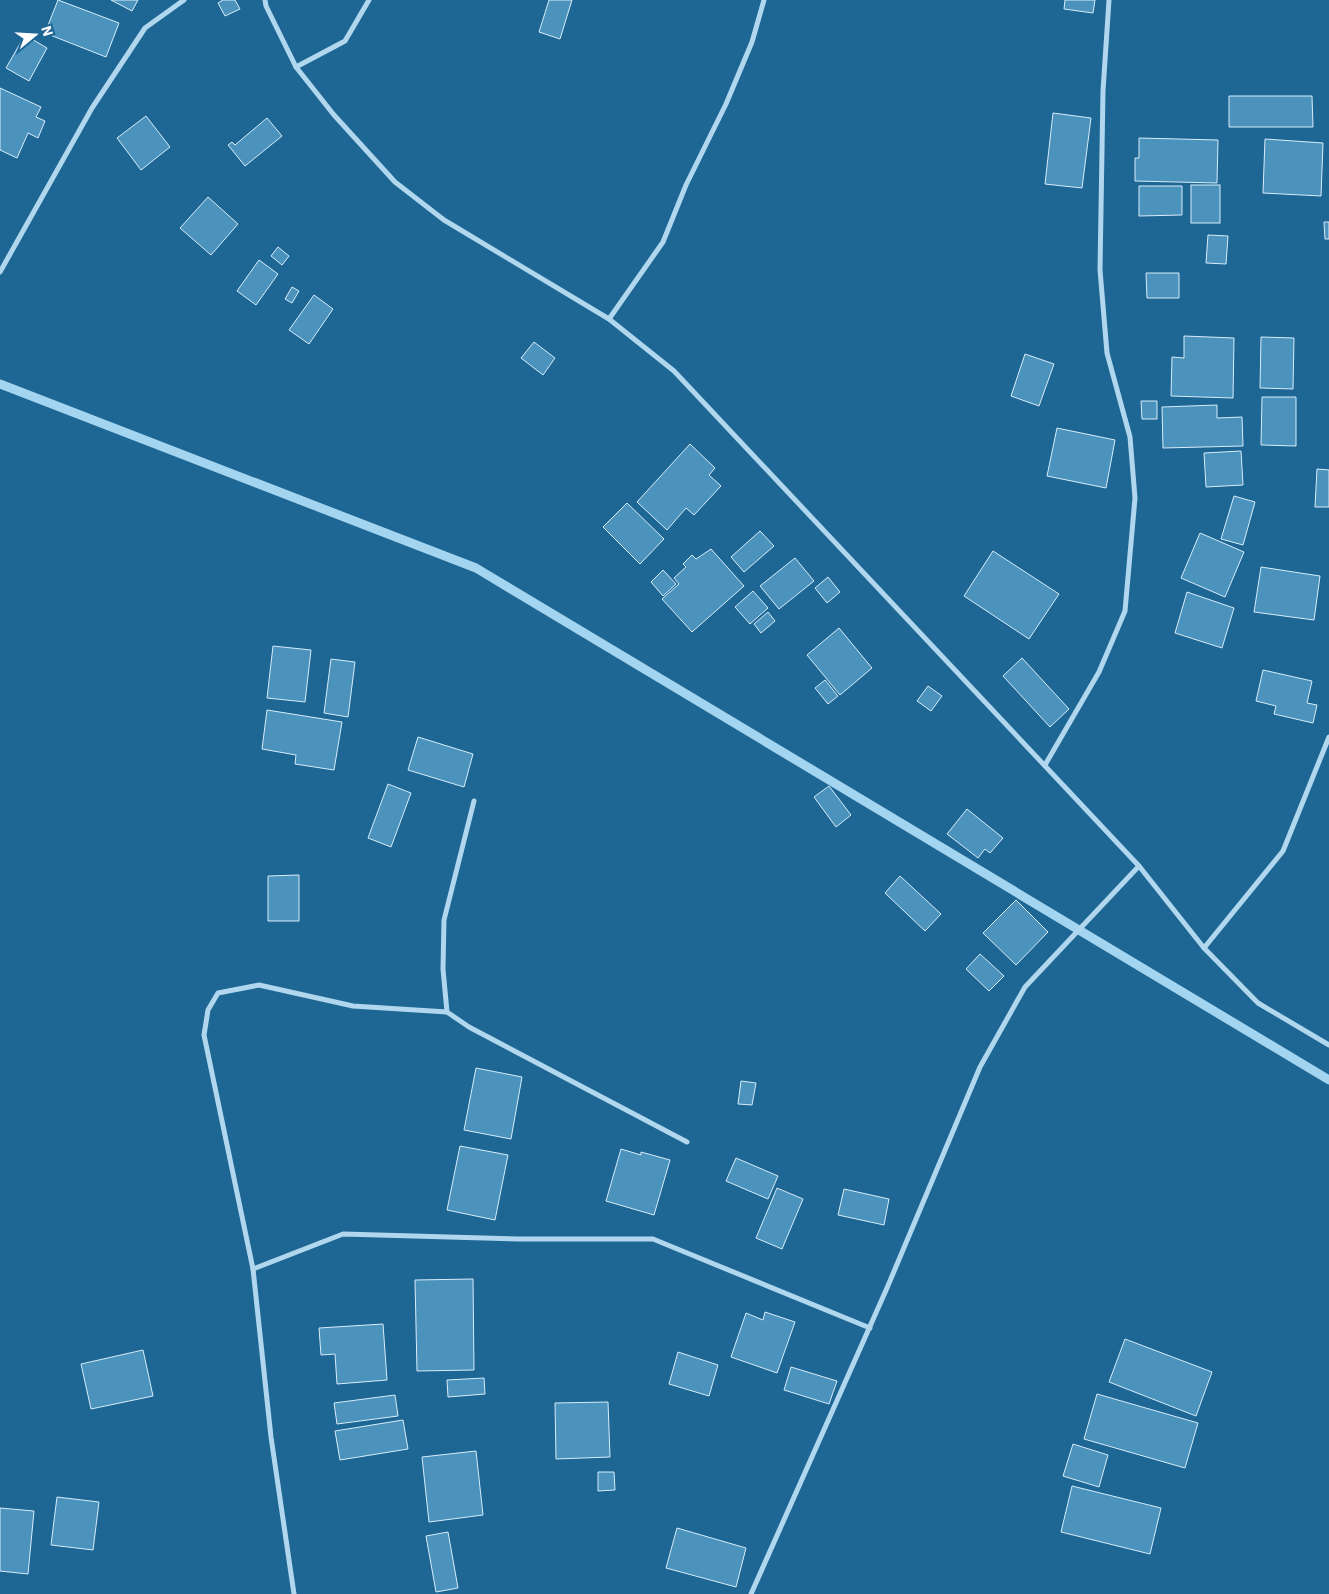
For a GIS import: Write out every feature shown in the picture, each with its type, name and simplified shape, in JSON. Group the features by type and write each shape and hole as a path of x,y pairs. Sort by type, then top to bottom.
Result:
{"street":[{"path":"0,272 92,108 145,28 184,0"},
{"path":"265,0 266,6 296,67 334,115 394,182 444,220 609,319 674,371 1139,866 1204,948 1258,1003 1329,1045"},
{"path":"296,67 345,40 369,0"},
{"path":"609,319 663,242 686,185 726,104 752,42 764,0"},
{"path":"1045,765 1099,672 1125,611 1135,498 1130,437 1107,353 1100,270 1103,91 1109,0"},
{"path":"1204,948 1283,851 1329,737"},
{"path":"446,1012 443,969 444,920 474,801"},
{"path":"751,1594 870,1328 980,1067 1025,987 1139,866"},
{"path":"294,1594 271,1437 253,1269 204,1035 208,1010 218,993 259,985 354,1006 446,1012 469,1027 687,1142"},
{"path":"253,1269 343,1234 520,1239 653,1239 870,1328"}],"building":[{"path":"58,0 119,23 106,57 45,33"},
{"path":"111,0 138,0 132,11"},
{"path":"223,0 235,0 240,9 225,16 218,3"},
{"path":"549,0 572,0 560,39 539,32"},
{"path":"1065,0 1095,0 1093,13 1064,9"},
{"path":"25,35 47,48 29,81 6,68"},
{"path":"0,88 41,107 36,117 45,121 38,138 28,133 17,158 0,150"},
{"path":"1229,96 1312,96 1313,127 1229,127"},
{"path":"1053,113 1091,118 1082,188 1045,184"},
{"path":"146,116 170,147 141,170 117,138"},
{"path":"267,118 282,136 245,166 228,145 232,142 235,145"},
{"path":"1139,138 1218,140 1217,183 1135,181 1135,158 1139,158"},
{"path":"1265,139 1323,143 1321,196 1263,193"},
{"path":"1191,185 1220,185 1220,223 1191,223"},
{"path":"1139,186 1182,186 1182,215 1139,216"},
{"path":"208,197 238,224 211,255 180,228"},
{"path":"1324,222 1329,222 1329,239 1325,239"},
{"path":"1208,235 1228,236 1226,264 1206,263"},
{"path":"278,247 289,256 282,265 271,256"},
{"path":"259,260 278,274 256,305 237,291"},
{"path":"1146,273 1179,273 1179,298 1147,298"},
{"path":"292,287 299,291 292,303 285,299"},
{"path":"314,295 333,309 309,344 289,330"},
{"path":"1184,336 1234,338 1233,398 1171,396 1172,357 1184,358"},
{"path":"1261,337 1294,338 1293,389 1260,388"},
{"path":"534,342 555,358 543,375 521,358"},
{"path":"1025,354 1054,364 1039,406 1011,396"},
{"path":"1262,397 1296,397 1296,446 1261,445"},
{"path":"1141,401 1157,401 1157,419 1142,419"},
{"path":"1217,405 1217,418 1242,417 1243,446 1163,448 1162,407"},
{"path":"1057,428 1115,440 1106,488 1047,476"},
{"path":"690,444 715,468 709,475 721,486 694,515 686,508 667,530 637,502"},
{"path":"1241,451 1243,485 1206,487 1204,453"},
{"path":"1317,469 1329,470 1329,507 1315,507"},
{"path":"1234,496 1255,502 1243,545 1221,539"},
{"path":"627,503 664,539 640,564 603,527"},
{"path":"760,531 774,546 744,572 731,557"},
{"path":"1200,533 1244,552 1225,597 1181,578"},
{"path":"711,549 744,586 692,632 662,599 679,584 674,578 686,567 683,564 692,555 696,559"},
{"path":"993,551 1059,594 1029,639 964,596"},
{"path":"795,558 814,581 779,609 760,586"},
{"path":"1261,567 1320,576 1314,620 1254,612"},
{"path":"663,570 676,584 663,596 651,582"},
{"path":"828,577 840,592 827,603 815,588"},
{"path":"753,591 768,608 750,624 735,607"},
{"path":"1187,592 1234,608 1222,648 1175,633"},
{"path":"768,612 775,621 761,633 754,624"},
{"path":"839,628 872,668 840,695 807,655"},
{"path":"273,646 311,650 305,702 267,698"},
{"path":"1022,658 1069,709 1050,727 1003,676"},
{"path":"331,659 355,662 348,717 324,713"},
{"path":"1263,670 1312,681 1307,703 1317,705 1313,723 1274,714 1276,706 1256,701"},
{"path":"825,680 838,696 828,704 815,688"},
{"path":"928,686 942,696 931,711 917,701"},
{"path":"267,710 342,722 334,770 295,764 296,755 262,749"},
{"path":"418,737 473,754 464,787 408,770"},
{"path":"388,784 411,793 391,847 368,838"},
{"path":"829,786 851,815 836,827 814,797"},
{"path":"967,809 1003,838 990,853 985,849 978,858 947,834"},
{"path":"299,875 299,921 268,921 268,876"},
{"path":"900,876 941,914 925,931 885,893"},
{"path":"1016,900 1048,932 1016,965 983,933"},
{"path":"980,954 1004,976 989,991 966,969"},
{"path":"476,1068 522,1077 511,1139 464,1130"},
{"path":"741,1081 756,1083 752,1105 738,1104"},
{"path":"460,1146 508,1155 495,1220 447,1210"},
{"path":"621,1149 670,1160 654,1215 606,1201"},
{"path":"736,1158 778,1176 768,1199 726,1181"},
{"path":"777,1188 803,1199 782,1249 756,1238"},
{"path":"844,1189 889,1199 884,1225 838,1215"},
{"path":"473,1279 474,1370 417,1371 415,1280"},
{"path":"765,1312 795,1322 777,1373 731,1357 746,1313 763,1320"},
{"path":"383,1324 387,1380 337,1384 335,1354 321,1355 319,1328"},
{"path":"1125,1339 1212,1372 1196,1416 1109,1382"},
{"path":"143,1350 153,1396 91,1409 81,1364"},
{"path":"678,1352 718,1365 709,1396 669,1384"},
{"path":"791,1367 837,1381 829,1404 784,1390"},
{"path":"484,1378 485,1394 448,1397 447,1380"},
{"path":"1097,1394 1198,1423 1185,1468 1084,1439"},
{"path":"395,1395 398,1416 337,1424 334,1403"},
{"path":"608,1402 610,1457 556,1459 555,1403"},
{"path":"403,1420 408,1449 340,1460 335,1431"},
{"path":"1073,1444 1108,1455 1099,1487 1063,1476"},
{"path":"476,1451 483,1515 429,1522 422,1457"},
{"path":"598,1472 614,1472 615,1490 598,1491"},
{"path":"1072,1486 1161,1508 1150,1554 1061,1532"},
{"path":"57,1497 99,1502 93,1550 51,1545"},
{"path":"0,1508 34,1511 28,1574 0,1571"},
{"path":"677,1528 746,1548 736,1587 666,1568"},
{"path":"448,1532 458,1588 436,1592 426,1536"}],"waterway":[{"path":"0,384 476,568 1329,1080"}]}
